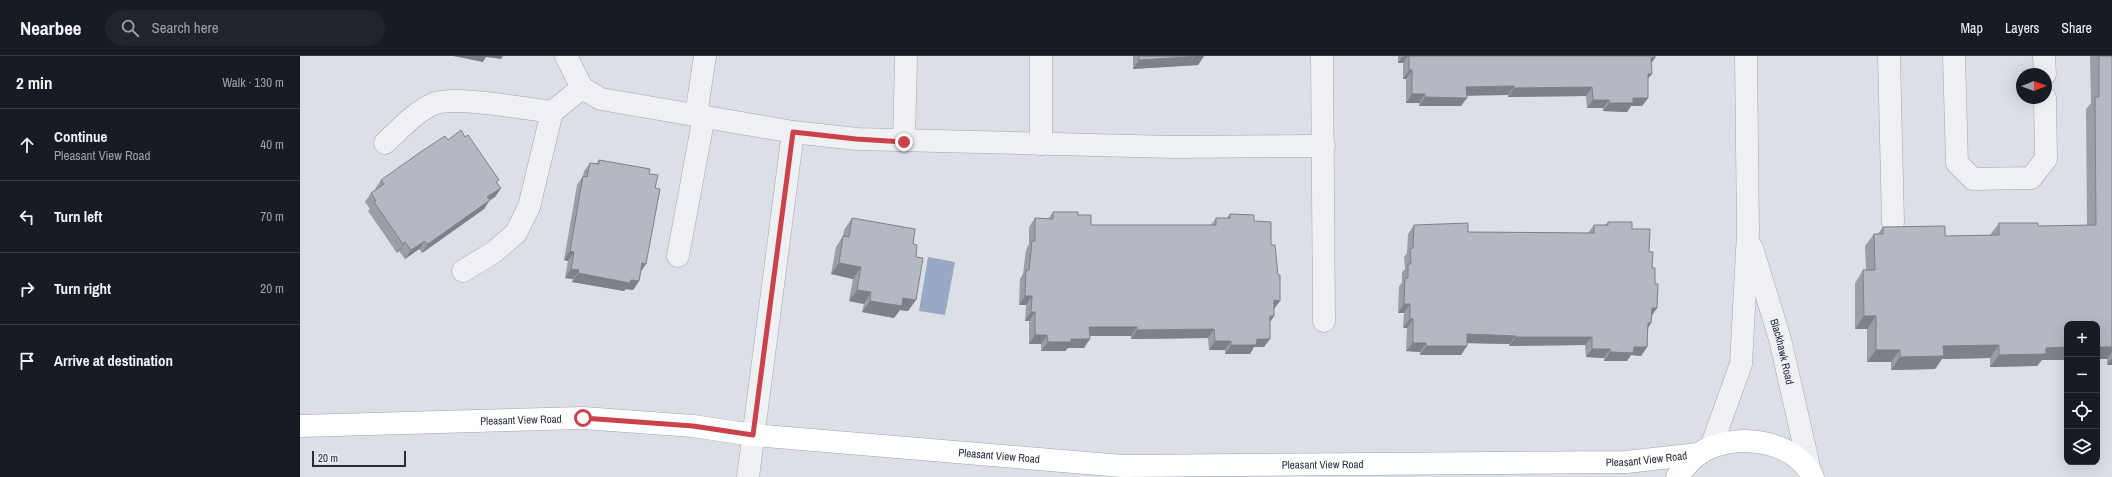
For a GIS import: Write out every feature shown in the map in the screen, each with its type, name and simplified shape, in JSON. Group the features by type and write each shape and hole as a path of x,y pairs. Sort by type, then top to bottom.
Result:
{"main road":[{"name":"Pleasant View Road","path":"300,426 583,418 693,426 753,435 1122,466 1626,462 1705,450 1737,440 1765,442 1790,453 1812,474"},
{"path":"1677,477 1688,462 1705,450"}],"street":[{"path":"566,56 582,88 601,99 793,132 856,139 904,142 1172,147 1324,146"},
{"path":"678,256 700,116 705,56"},
{"path":"1041,56 1042,144"},
{"path":"1322,56 1324,146 1324,321"},
{"name":"Blackhawk Road","path":"1705,450 1741,364 1748,233 1746,56"},
{"path":"1889,56 1893,223"},
{"path":"1954,56 1957,163 1973,179 2031,178 2046,159 2045,104"},
{"path":"2044,56 2045,68"},
{"path":"904,142 906,59"},
{"path":"463,271 494,252 516,233 529,207 552,112 582,88"},
{"path":"385,142 416,115 433,104 451,100 552,112"},
{"path":"748,477 793,132"},
{"name":"Blackhawk Road","path":"1748,233 1780,339 1812,474"}],"water":[{"path":"928,257 955,262 945,315 919,311"}],"building":[{"path":"1139,56 1204,56 1139,60"},
{"path":"1409,56 1655,56 1655,58 1651,58 1652,74 1648,74 1648,98 1633,98 1633,103 1609,103 1609,100 1593,100 1592,87 1466,87 1467,98 1425,97 1425,94 1412,94 1412,70 1409,70"},
{"path":"2099,56 2112,56 2112,347 2100,347 2100,321 2064,321 2064,347 2046,348 2046,354 1999,355 1999,345 1943,346 1944,356 1900,357 1900,350 1876,350 1876,316 1864,316 1863,270 1875,270 1874,234 1883,234 1883,227 1945,226 1945,236 1999,235 1999,223 2038,223 2038,226 2096,225 2095,97 2099,97"},
{"path":"461,130 465,137 468,135 499,180 496,182 501,188 487,197 490,200 428,244 425,241 411,250 405,242 403,244 374,202 376,201 371,193 384,184 381,180 422,151 445,136 448,140"},
{"path":"599,160 650,169 649,174 658,175 655,188 660,189 646,264 642,263 639,281 631,280 630,283 578,273 579,270 571,269 574,252 570,251 583,176 587,177 590,163 599,164"},
{"path":"1053,212 1078,212 1078,215 1091,215 1091,225 1216,225 1216,218 1230,218 1230,214 1254,215 1254,221 1271,222 1271,245 1275,245 1278,275 1280,275 1280,301 1274,300 1274,316 1270,316 1270,339 1257,339 1256,345 1231,345 1231,341 1215,341 1214,329 1137,330 1137,327 1089,327 1090,339 1071,339 1071,342 1048,342 1047,335 1035,335 1035,312 1031,312 1032,296 1025,296 1026,270 1029,270 1032,241 1035,241 1035,218 1053,219"},
{"path":"852,218 915,229 913,244 917,245 916,257 923,258 916,300 903,298 902,306 870,301 871,292 857,290 861,267 839,263 843,236 849,237"},
{"path":"1608,222 1632,222 1632,229 1650,229 1649,252 1653,252 1652,268 1655,268 1655,284 1658,284 1657,308 1652,308 1651,323 1648,323 1647,347 1634,347 1633,353 1610,352 1610,349 1592,349 1592,337 1516,337 1467,334 1467,346 1426,346 1426,343 1413,343 1413,319 1410,319 1410,304 1404,304 1405,278 1408,278 1408,264 1411,264 1410,249 1413,248 1414,225 1468,223 1468,232 1594,233 1594,225 1608,225"}],"route":[{"path":"583,418 693,426 753,435 793,132 856,139 904,142"}]}
